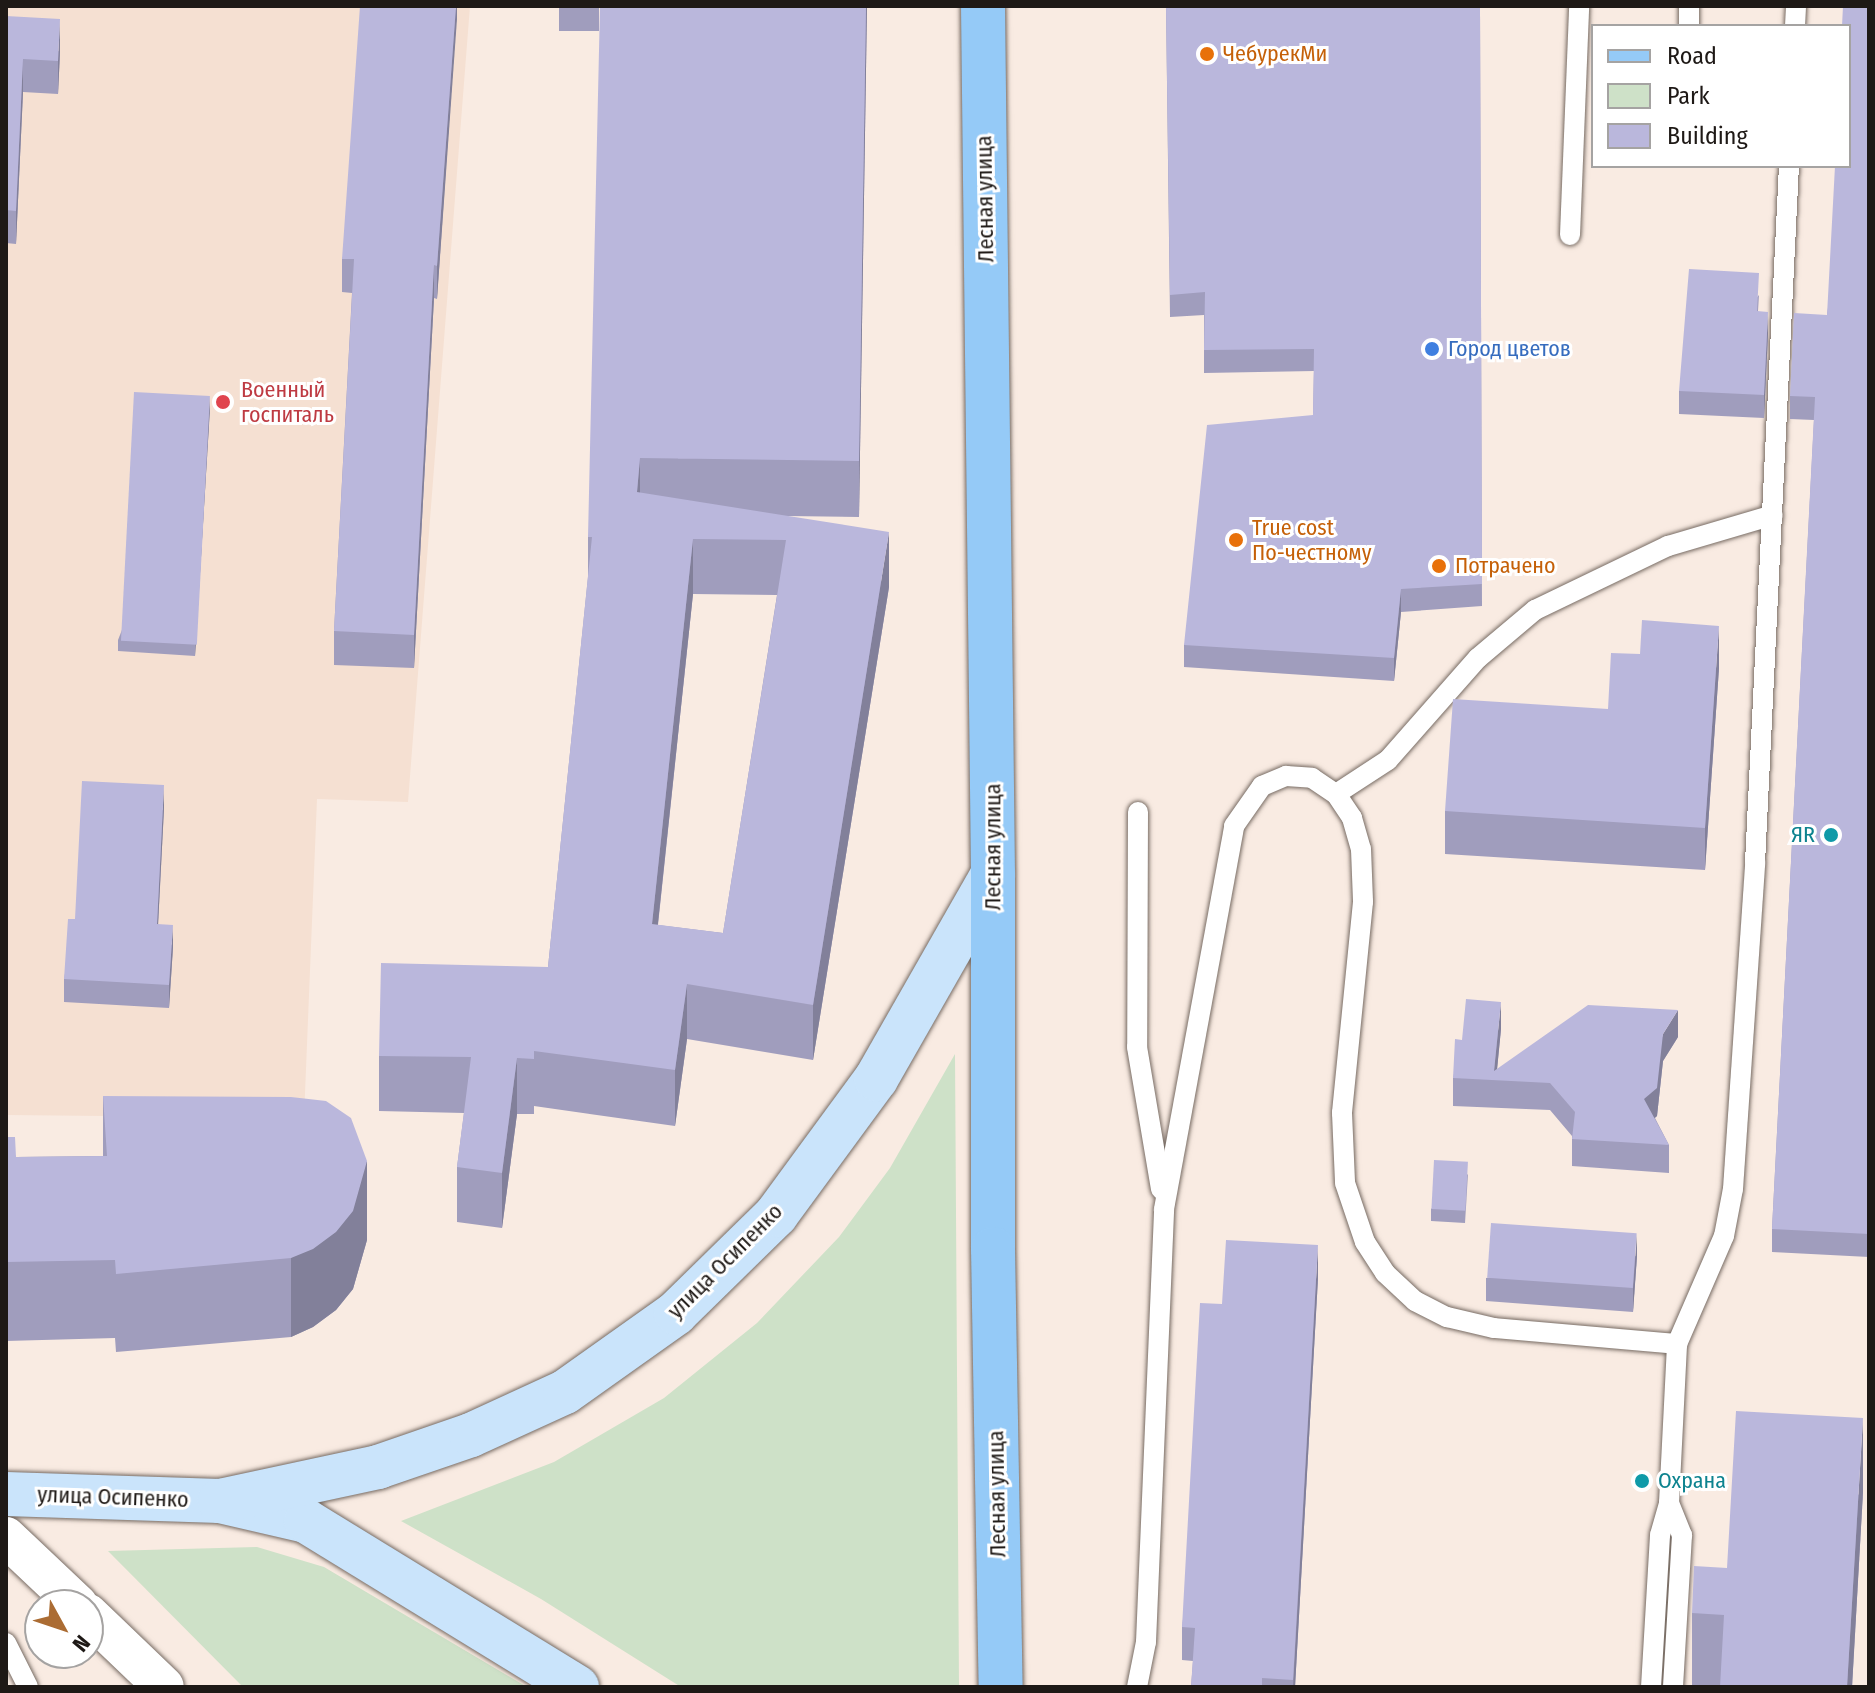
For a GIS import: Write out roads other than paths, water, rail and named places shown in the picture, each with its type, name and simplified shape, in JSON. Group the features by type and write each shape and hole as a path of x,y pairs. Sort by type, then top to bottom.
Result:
{"main road":[{"name":"Лесная улица","path":"983,6 993,874 993,1249 1001,1687"},
{"name":"улица Осипенко","path":"220,1501 378,1467 471,1435 565,1392 676,1313 776,1215 876,1079 993,874"},
{"name":"улица Осипенко","path":"6,1494 220,1501 306,1521 577,1687"}],"street":[{"path":"6,1537 61,1589"},
{"path":"104,1629 164,1687"}],"lane":[{"path":"1570,235 1579,6"},
{"path":"1651,1687 1660,1535 1669,1503 1677,1344 1724,1236 1733,1189 1755,863 1789,168"},
{"path":"1336,794 1388,760 1478,658 1535,610 1668,546 1773,515"},
{"path":"1137,1687 1146,1642 1164,1209 1234,826 1262,786 1286,776 1312,778 1336,794 1352,818 1361,849 1363,902 1342,1113 1345,1183 1365,1242 1385,1273 1415,1301 1447,1317 1494,1328 1677,1344"},
{"path":"1138,812 1137,1047 1164,1209"},
{"path":"1669,1503 1682,1535 1673,1687"},
{"path":"6,1643 28,1687"}],"place":[{"name":"ЧебурекМи","path":"1207,54"},
{"name":"Город цветов","path":"1432,349"},
{"name":"Военный госпиталь","path":"223,402"},
{"name":"True cost По-честному","path":"1236,540"},
{"name":"Потрачено","path":"1439,566"},
{"name":"ЯR","path":"1831,835"},
{"name":"Охрана","path":"1642,1481"}]}
